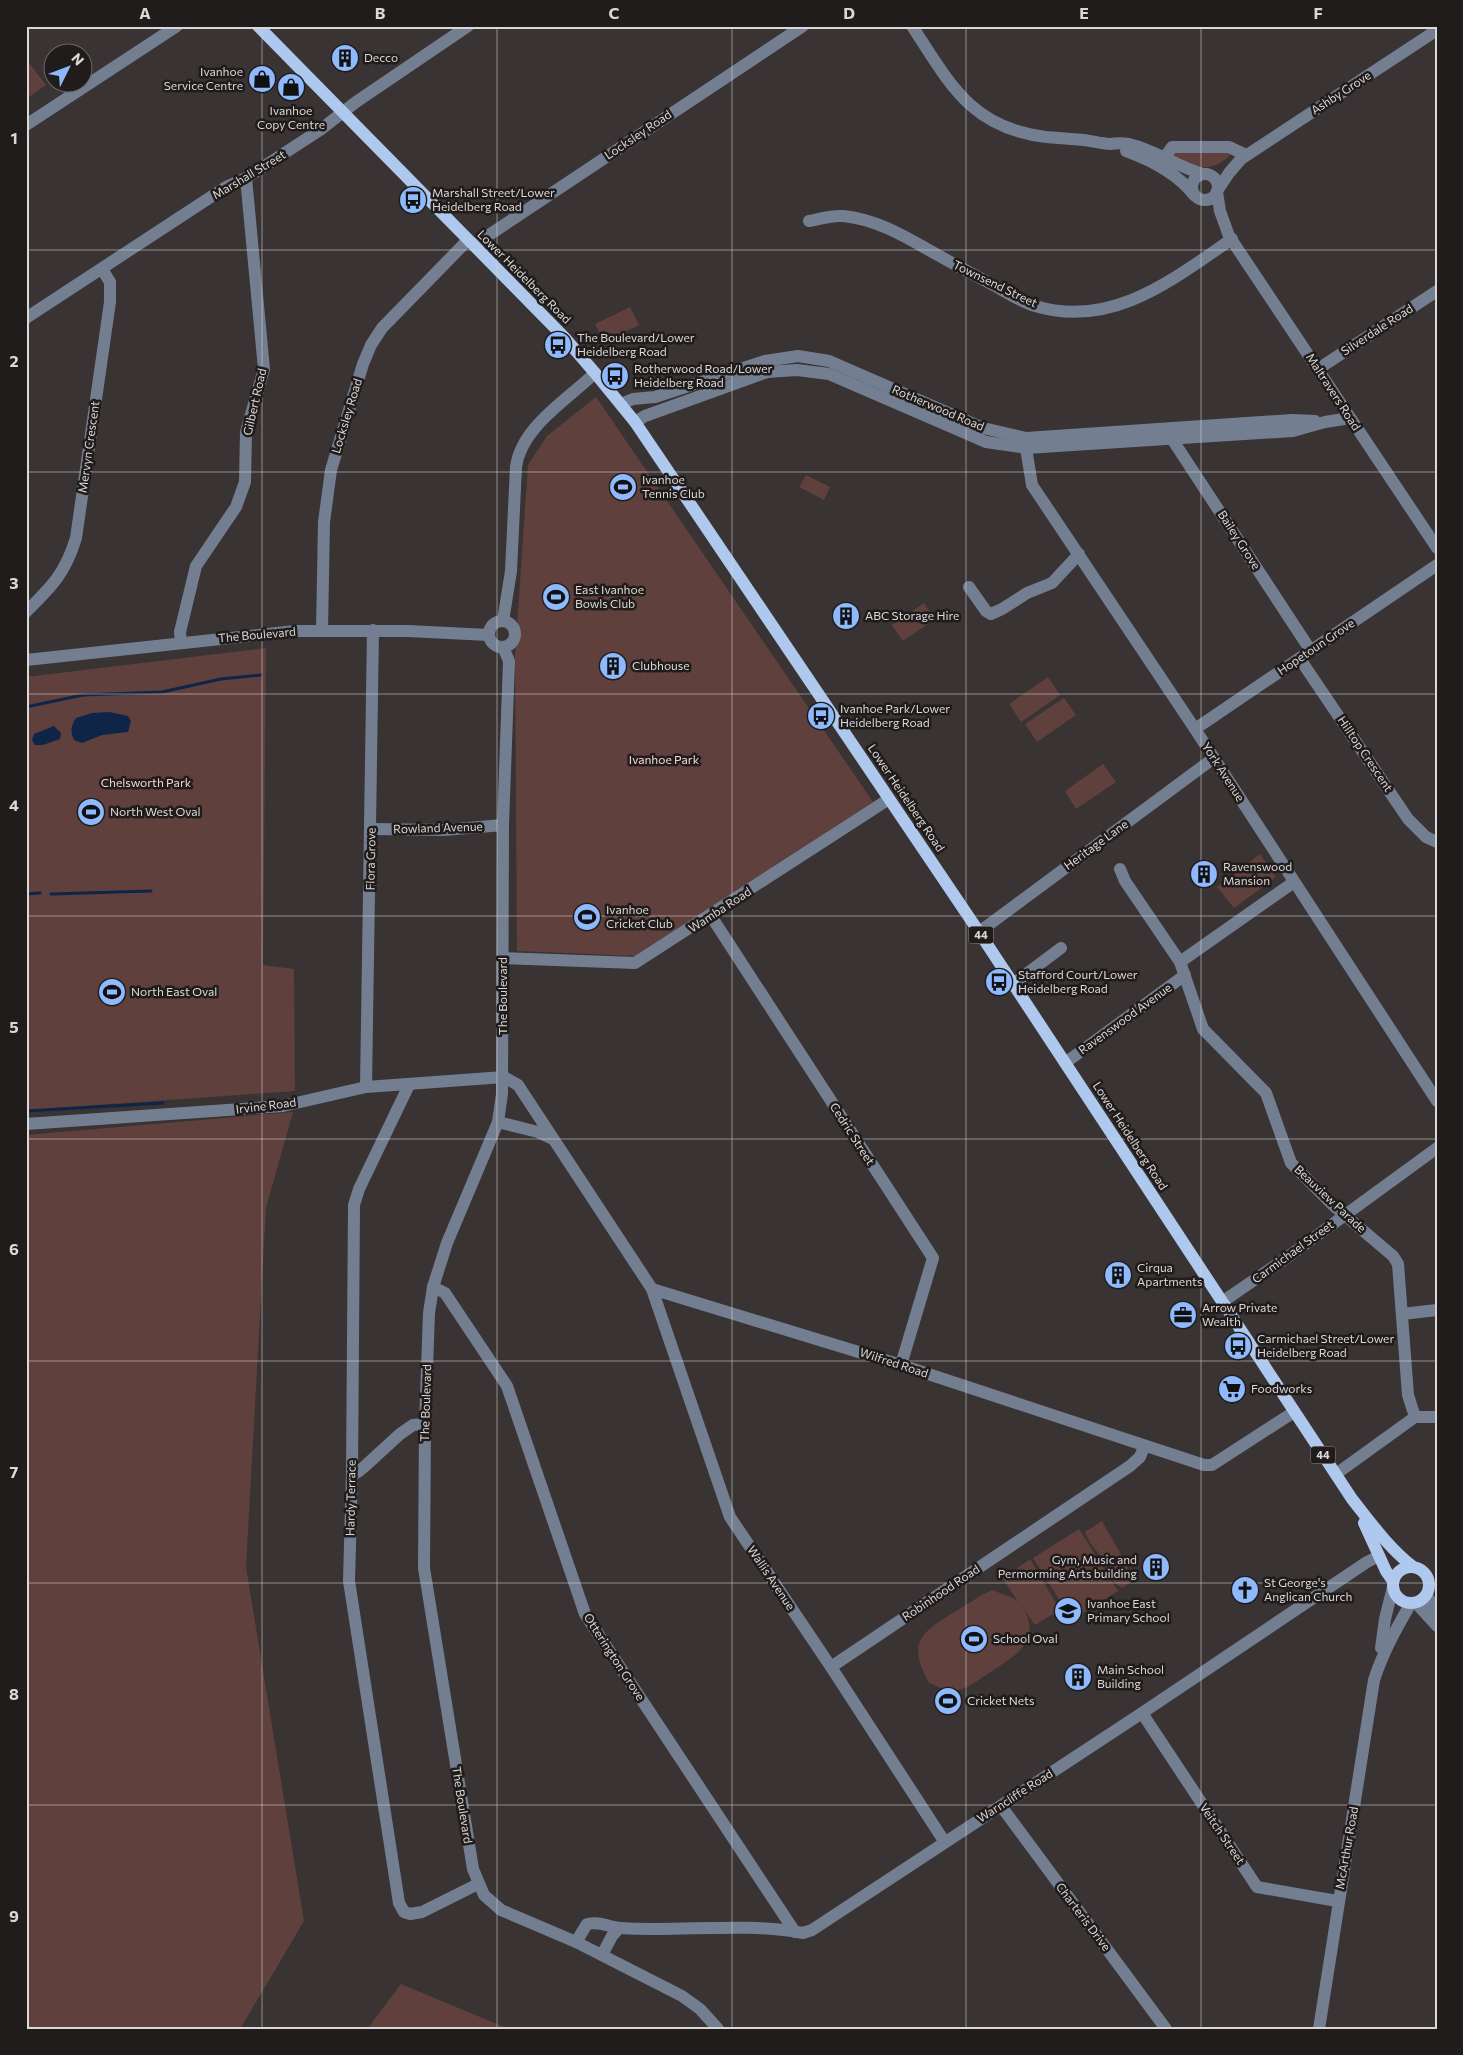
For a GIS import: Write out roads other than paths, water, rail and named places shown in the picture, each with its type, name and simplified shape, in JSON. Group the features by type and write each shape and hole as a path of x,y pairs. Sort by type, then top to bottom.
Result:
{"main road":[{"name":"Lower Heidelberg Road","path":"258,26 564,337 635,422 979,932 1352,1499 1379,1534 1399,1556 1412,1566"},
{"name":"Lower Heidelberg Road","path":"1352,1499 1393,1584"},
{"name":"44","path":"1412,1566 1431,1574 1431,1593"},
{"path":"1393,1584 1400,1570 1412,1566"},
{"name":"44","path":"1393,1584 1396,1595 1402,1601 1414,1603"},
{"path":"1414,1603 1431,1593"}],"street":[{"path":"26,125 177,26"},
{"name":"Marshall Street","path":"26,318 226,187 246,178 320,130 363,97 468,26"},
{"name":"Locksley Road","path":"322,630 324,522 331,470 363,364 371,345 382,328 471,243 803,26"},
{"name":"Maltravers Road","path":"912,26 959,95 982,116 1000,126 1024,133 1110,144 1129,144 1166,157 1186,169 1204,174"},
{"name":"Ashby Grove","path":"1204,174 1243,157 1437,30"},
{"name":"Maltravers Road","path":"1110,144 1160,166 1185,184 1196,197 1211,208 1219,225 1230,237 1437,548"},
{"path":"1166,157 1172,147 1229,148 1243,157"},
{"name":"Ashby Grove","path":"1217,191 1228,173 1243,157"},
{"path":"1204,174 1215,178 1218,184 1217,191 1210,199 1196,197 1192,183 1196,177 1204,174"},
{"name":"Gilbert Road","path":"181,643 180,632 196,566 236,507 245,482 246,432 264,368 246,178"},
{"name":"Maltravers Road","path":"1217,191 1220,211 1230,237"},
{"name":"Townsend Street","path":"809,220 842,216 876,223 896,231 1033,306 1077,313 1107,309 1141,297 1165,284 1230,237"},
{"name":"Mervyn Crescent","path":"26,612 63,572 70,559 76,538 110,302 110,282 102,269"},
{"name":"Silverdale Road","path":"1318,369 1437,291"},
{"name":"Rotherwood Road","path":"621,404 633,398 655,397 766,361 798,356 829,361 982,428 1026,443"},
{"name":"Rotherwood Road","path":"635,422 645,416 767,372 797,370 829,374 986,442 1026,443 1170,434 1292,420 1325,422 1350,418"},
{"path":"503,621 511,571 518,454 536,426 596,373"},
{"name":"Bailey Grove","path":"1170,434 1311,651"},
{"name":"York Avenue","path":"1026,443 1032,485 1195,729 1437,1100"},
{"path":"969,587 986,611 991,614 1027,593 1052,583 1079,554"},
{"name":"Hopetoun Grove","path":"1195,729 1437,565"},
{"path":"503,621 511,625 515,632 513,640 503,647 492,643 489,635 491,626 494,623 503,621"},
{"name":"The Boulevard","path":"26,660 264,633 373,630 489,635"},
{"name":"Flora Grove","path":"366,1087 372,829 373,630"},
{"name":"The Boulevard","path":"503,647 509,661 503,825 504,1077 498,1122 446,1243 433,1287 429,1313 425,1424 424,1568 473,1869 484,1895 500,1910 602,1954 682,1996 700,2009 718,2029"},
{"name":"Hilltop Crescent","path":"1300,659 1408,820 1426,837 1437,842"},
{"name":"Heritage Lane","path":"979,932 1214,758"},
{"name":"Wamba Road","path":"503,958 635,963 711,916 889,799"},
{"name":"Rowland Avenue","path":"372,829 444,830 503,825"},
{"name":"Beauview Parade","path":"1120,869 1125,881 1180,962 1204,1029 1266,1093 1291,1163 1393,1256 1398,1264 1408,1395 1415,1417"},
{"path":"1180,962 1294,882"},
{"name":"Cedric Street","path":"711,916 933,1258 901,1365"},
{"path":"1013,984 1062,948"},
{"name":"Ravenswood Avenue","path":"1065,1063 1185,975"},
{"path":"504,1077 518,1085 652,1289"},
{"name":"Irvine Road","path":"26,1124 283,1106 366,1087 504,1077"},
{"name":"Hardy Terrace","path":"409,1085 359,1189 354,1204 352,1473 349,1581 399,1903 404,1912 410,1914 422,1912 478,1884"},
{"path":"498,1122 538,1132 552,1139"},
{"name":"Carmichael Street","path":"1222,1302 1282,1261 1437,1148"},
{"name":"Otterington Grove","path":"433,1287 445,1293 507,1386 585,1614 795,1932"},
{"name":"Wilfred Road","path":"652,1289 901,1365 1144,1447 1204,1465 1212,1465 1294,1412"},
{"name":"Wallis Avenue","path":"652,1289 730,1517 831,1667 944,1841"},
{"path":"1402,1314 1437,1310"},
{"path":"1336,1474 1415,1417 1437,1417"},
{"path":"352,1473 358,1472 400,1434 413,1425 425,1424"},
{"name":"Robinhood Road","path":"831,1667 1130,1466 1140,1457 1144,1447"},
{"name":"Warncliffe Road","path":"576,1942 587,1924 598,1922 619,1928 720,1927 803,1933 812,1930 944,1841 1142,1714 1367,1562 1379,1556"},
{"name":"McArthur Road","path":"1378,1668 1385,1619 1393,1584"},
{"path":"1431,1593 1437,1617"},
{"path":"1414,1603 1437,1626"},
{"name":"McArthur Road","path":"1319,2029 1337,1901 1355,1804 1374,1680 1394,1630 1414,1603"},
{"name":"Veitch Street","path":"1142,1714 1257,1887 1337,1901"},
{"name":"Charteris Drive","path":"1001,1806 1166,2029"},
{"path":"602,1954 619,1928"}],"water":[{"path":"110,712 128,716 131,721 128,732 102,735 82,743 74,740 72,729 76,718 92,713"},
{"path":"54,726 61,733 60,739 43,745 35,745 32,740 34,734"}],"waterway":[{"path":"26,707 83,695 162,692 221,679 261,675"},
{"path":"51,894 151,891"},
{"path":"26,894 40,893"},
{"path":"26,1111 163,1103"}],"place":[{"name":"Decco","path":"345,58"},
{"name":"Ivanhoe Service Centre","path":"262,79"},
{"name":"Ivanhoe Copy Centre","path":"291,87"},
{"name":"Marshall Street/Lower Heidelberg Road","path":"413,200"},
{"name":"The Boulevard/Lower Heidelberg Road","path":"558,345"},
{"name":"Rotherwood Road/Lower Heidelberg Road","path":"615,376"},
{"name":"Ivanhoe Tennis Club","path":"623,487"},
{"name":"East Ivanhoe Bowls Club","path":"556,597"},
{"name":"ABC Storage Hire","path":"846,616"},
{"name":"Clubhouse","path":"613,666"},
{"name":"Ivanhoe Park/Lower Heidelberg Road","path":"821,716"},
{"name":"North West Oval","path":"91,812"},
{"name":"Ravenswood Mansion","path":"1204,874"},
{"name":"Ivanhoe Cricket Club","path":"587,917"},
{"name":"Stafford Court/Lower Heidelberg Road","path":"999,982"},
{"name":"North East Oval","path":"112,992"},
{"name":"Cirqua Apartments","path":"1118,1275"},
{"name":"Arrow Private Wealth","path":"1183,1315"},
{"name":"Carmichael Street/Lower Heidelberg Road","path":"1238,1346"},
{"name":"Foodworks","path":"1232,1389"},
{"name":"Gym, Music and Permorming Arts building","path":"1156,1567"},
{"name":"St George's Anglican Church","path":"1245,1590"},
{"name":"Ivanhoe East Primary School","path":"1068,1611"},
{"name":"School Oval","path":"974,1639"},
{"name":"Main School Building","path":"1078,1677"},
{"name":"Cricket Nets","path":"948,1701"}],"park label":[{"name":"Ivanhoe Park","path":"664,760"},
{"name":"Chelsworth Park","path":"146,783"}]}
